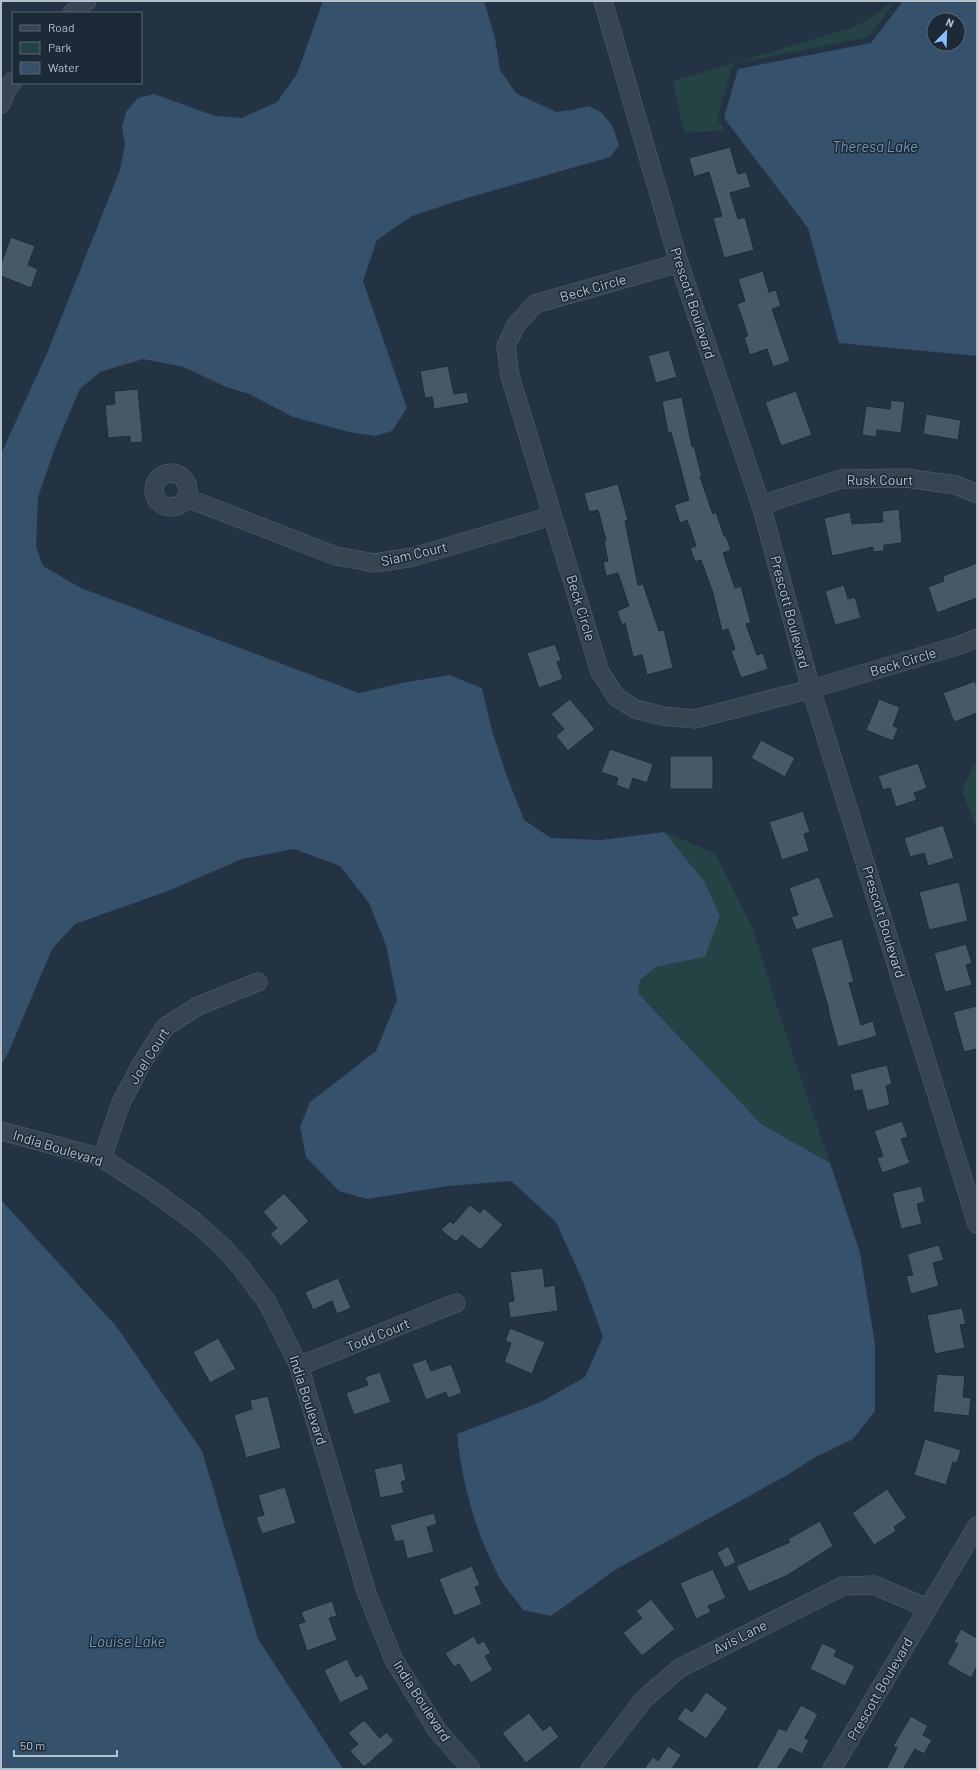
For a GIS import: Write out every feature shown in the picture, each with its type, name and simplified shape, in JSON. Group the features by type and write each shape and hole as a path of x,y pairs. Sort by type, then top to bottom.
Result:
{"street":[{"path":"73,12 87,1"},
{"name":"Prescott Boulevard","path":"603,1 679,263 761,505 811,689 977,1224"},
{"path":"1,104 6,91 12,82"},
{"name":"Beck Circle","path":"679,263 535,304 516,325 506,346 510,376 600,672 616,698 635,709 663,716 695,718 811,689 960,645 977,638"},
{"name":"Rusk Court","path":"761,505 841,479 906,478 956,485 977,494"},
{"name":"Siam Court","path":"187,498 336,556 375,563 413,557 552,516"},
{"name":"Joel Court","path":"102,1158 121,1103 142,1063 165,1027 198,1006 258,982"},
{"name":"India Boulevard","path":"1,1131 102,1158 194,1221 222,1246 240,1266 267,1302 299,1366 367,1594 394,1660 437,1730 471,1769"},
{"name":"Todd Court","path":"299,1366 456,1303"},
{"name":"Prescott Boulevard","path":"832,1769 977,1526"},
{"name":"Avis Lane","path":"590,1769 644,1698 680,1668 843,1586 874,1585 927,1608"}],"green space":[{"path":"894,1 868,37 736,63 732,68 718,117 718,121 725,130 684,133 673,81 851,28 864,22"},
{"path":"973,765 977,765 977,828 962,791"},
{"path":"664,832 715,853 753,929 781,1020 830,1163 761,1124 638,993 640,980 656,967 705,957 704,881"}],"water":[{"path":"323,1 484,1 495,38 500,70 516,93 556,112 588,106 601,112 612,125 619,145 610,157 467,198 412,216 377,240 363,281 407,408 392,431 375,436 349,432 293,417 249,394 226,387 184,367 143,359 100,372 80,389 56,445 38,497 36,547 43,566 81,588 359,693 402,683 449,675 482,688 491,727 506,774 524,820 551,838 601,840 664,832 704,881 720,916 705,957 656,967 640,980 638,993 761,1124 830,1163 860,1253 875,1344 875,1411 853,1439 814,1458 784,1477 615,1570 551,1616 523,1610 498,1575 476,1524 462,1471 457,1434 541,1402 585,1377 603,1337 584,1284 556,1222 511,1181 448,1186 367,1199 339,1191 306,1157 300,1127 310,1102 376,1051 397,1000 386,945 369,903 340,866 294,849 242,859 168,891 75,924 52,949 9,1051 1,1065 1,454 48,351 120,170 125,144 122,127 126,112 138,98 154,94 215,116 242,118 277,102 297,74"},
{"name":"Theresa Lake","path":"903,1 977,1 977,356 839,343 808,228 724,118 738,69 871,43"},
{"name":"Louise Lake","path":"1,1200 116,1326 202,1451 258,1639 343,1769 1,1769"}],"building":[{"path":"730,147 738,174 746,172 751,187 730,193 738,219 745,217 754,250 724,258 713,218 722,216 709,172 694,177 689,158"},
{"path":"11,237 35,246 28,265 38,269 31,288 1,276 1,264"},
{"path":"763,271 769,292 776,290 781,306 772,309 790,361 773,367 767,349 750,355 744,337 748,336 737,304 745,301 738,279"},
{"path":"669,350 677,377 656,383 648,356"},
{"path":"448,366 454,394 467,392 469,403 434,409 432,397 425,398 420,371"},
{"path":"138,389 143,442 130,443 130,436 108,438 105,405 115,404 114,391"},
{"path":"796,391 812,435 781,446 765,402"},
{"path":"682,397 692,447 694,446 702,477 700,477 713,514 716,512 724,536 726,536 731,550 723,553 735,588 741,586 751,623 746,624 757,655 763,653 768,669 741,678 731,651 735,649 728,629 722,631 713,593 701,560 695,562 690,548 696,546 687,520 680,523 674,505 689,500 671,432 668,433 662,401"},
{"path":"891,400 905,402 901,433 877,430 876,437 862,435 866,406 890,409"},
{"path":"926,414 961,420 958,440 923,434"},
{"path":"618,484 628,520 625,521 638,585 643,584 659,631 664,630 673,668 647,675 642,655 633,657 625,623 622,625 617,611 629,606 618,573 606,576 603,562 608,561 604,541 606,540 598,510 589,512 584,493"},
{"path":"899,509 902,543 884,545 884,551 873,552 873,547 832,556 824,518 850,512 852,524 883,522 882,511"},
{"path":"977,563 977,598 937,613 928,587 944,581 943,576"},
{"path":"844,585 848,599 855,597 861,618 835,625 825,591"},
{"path":"555,644 561,660 557,662 563,679 539,688 527,653"},
{"path":"975,681 977,688 977,713 954,722 943,693"},
{"path":"570,699 595,729 568,751 556,736 564,729 551,714"},
{"path":"879,699 900,707 893,726 898,728 893,741 866,730"},
{"path":"761,740 795,758 785,777 751,758"},
{"path":"610,749 653,764 647,783 633,778 629,790 616,785 618,778 601,772"},
{"path":"670,756 713,756 713,789 670,789"},
{"path":"918,763 927,788 914,793 917,800 896,807 890,788 883,790 878,776"},
{"path":"803,811 810,832 804,834 809,851 782,860 769,822"},
{"path":"943,825 954,858 928,866 924,853 910,857 904,838"},
{"path":"819,877 834,917 796,930 791,917 798,915 789,888"},
{"path":"959,882 968,921 929,930 919,892"},
{"path":"842,939 854,982 849,983 861,1025 873,1021 877,1036 838,1047 811,948"},
{"path":"966,944 972,963 966,965 972,985 945,992 934,953"},
{"path":"977,1006 977,1049 964,1052 953,1012"},
{"path":"887,1065 892,1084 886,1086 890,1105 867,1111 862,1090 854,1091 850,1074"},
{"path":"902,1121 908,1137 901,1139 910,1163 882,1173 877,1158 883,1156 874,1131"},
{"path":"921,1186 925,1202 917,1204 922,1224 901,1229 892,1193"},
{"path":"284,1193 309,1221 281,1246 270,1234 277,1228 263,1212"},
{"path":"470,1205 480,1213 484,1208 503,1225 480,1250 462,1235 456,1242 441,1230 450,1221 453,1224"},
{"path":"939,1245 944,1260 933,1263 939,1286 911,1294 906,1276 913,1275 907,1254"},
{"path":"543,1268 545,1287 555,1285 558,1311 510,1318 508,1302 514,1301 510,1272"},
{"path":"338,1278 351,1308 337,1314 332,1301 313,1310 305,1292"},
{"path":"962,1308 966,1324 960,1325 965,1348 935,1354 927,1315"},
{"path":"510,1328 545,1342 532,1374 504,1362 511,1343 505,1341"},
{"path":"218,1338 236,1369 210,1383 193,1352"},
{"path":"426,1359 431,1371 451,1364 462,1393 448,1398 446,1392 426,1400 412,1364"},
{"path":"380,1372 391,1402 354,1415 346,1393 368,1385 365,1377"},
{"path":"937,1374 965,1376 963,1397 971,1398 969,1416 933,1412"},
{"path":"268,1396 281,1448 246,1458 234,1415 252,1409 250,1400"},
{"path":"925,1439 961,1450 957,1463 953,1462 946,1485 914,1475"},
{"path":"402,1463 406,1480 401,1482 404,1493 380,1498 374,1469"},
{"path":"285,1487 296,1523 262,1534 256,1517 264,1515 258,1495"},
{"path":"887,1489 907,1518 894,1527 896,1531 874,1545 852,1513"},
{"path":"434,1513 437,1524 427,1527 434,1552 407,1559 403,1540 395,1542 390,1525"},
{"path":"820,1521 833,1546 788,1575 749,1592 736,1566 790,1542 788,1539"},
{"path":"728,1546 736,1562 725,1568 717,1553"},
{"path":"472,1566 480,1585 475,1587 482,1604 454,1616 439,1579"},
{"path":"713,1569 726,1598 708,1606 711,1612 696,1619 680,1583"},
{"path":"651,1599 675,1629 642,1656 623,1633 642,1618 636,1611"},
{"path":"332,1601 337,1616 329,1618 337,1640 307,1651 298,1624 305,1622 301,1612"},
{"path":"961,1629 977,1638 977,1666 971,1678 947,1664 958,1644 954,1642"},
{"path":"474,1636 478,1644 484,1641 491,1653 485,1656 493,1670 471,1683 459,1664 454,1667 445,1653"},
{"path":"822,1643 837,1650 834,1656 855,1666 845,1686 810,1669"},
{"path":"347,1659 356,1677 362,1674 369,1689 340,1703 324,1670"},
{"path":"706,1692 728,1708 706,1739 677,1719 685,1707 692,1712"},
{"path":"801,1705 818,1714 805,1738 809,1740 802,1754 790,1748 777,1769 756,1769 779,1728 786,1731"},
{"path":"529,1713 543,1731 550,1725 559,1737 526,1763 502,1733"},
{"path":"911,1716 928,1726 923,1735 932,1740 924,1754 915,1749 903,1769 886,1769 897,1748 893,1746"},
{"path":"364,1720 380,1738 387,1732 394,1741 364,1767 350,1751 358,1744 348,1733"},
{"path":"668,1746 681,1755 672,1769 644,1769 653,1757 658,1761"}]}
